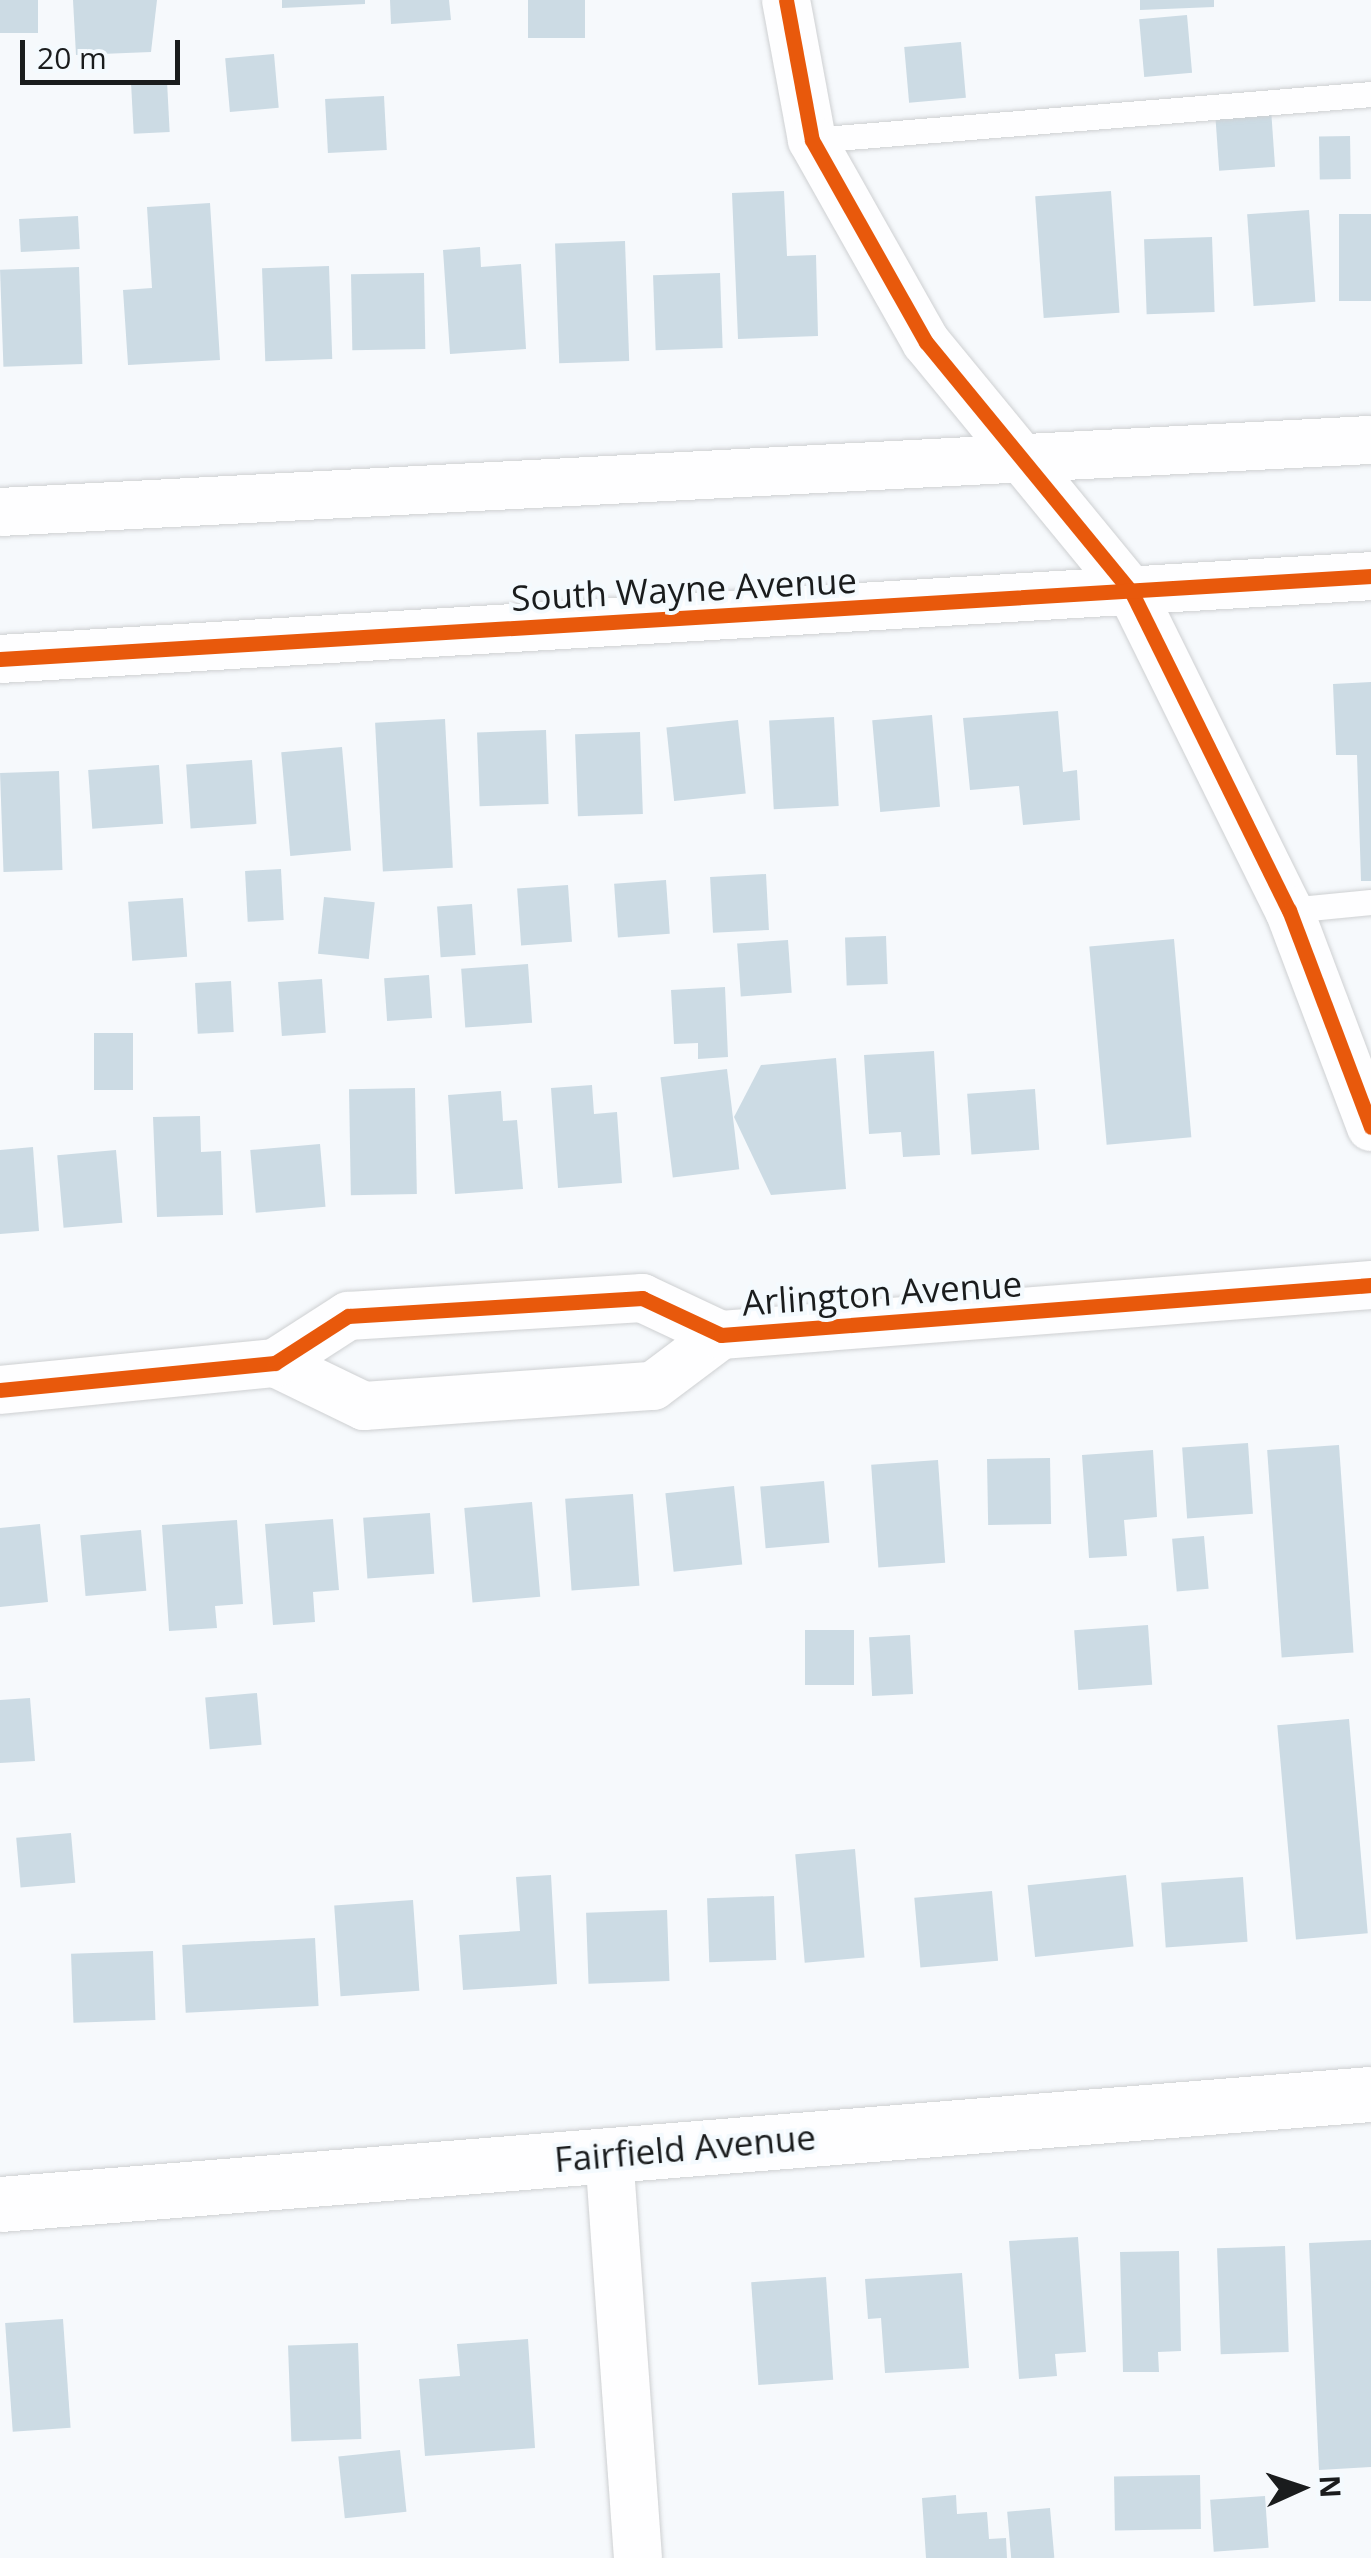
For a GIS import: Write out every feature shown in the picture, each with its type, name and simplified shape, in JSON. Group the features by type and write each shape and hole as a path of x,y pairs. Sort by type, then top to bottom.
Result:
{"main road":[{"name":"Fairfield Avenue","path":"0,2204 1371,2094"}],"street":[{"path":"786,0 812,140 926,342 1030,462 1132,594 1289,910 1371,1127"},
{"path":"0,512 1030,462 1371,440"},
{"name":"South Wayne Avenue","path":"0,659 1132,594 1371,576"},
{"name":"Arlington Avenue","path":"0,1390 274,1364 348,1316 642,1298 721,1336 1371,1285"},
{"name":"Arlington Avenue","path":"274,1364 364,1406 652,1386 721,1336"},
{"path":"610,2154 638,2558"}],"lane":[{"path":"812,140 1371,94"},
{"path":"1289,910 1371,902"}],"building":[{"path":"0,0 38,0 38,33 0,33"},
{"path":"73,0 157,0 151,52 76,55"},
{"path":"282,0 365,0 365,4 282,8"},
{"path":"390,0 449,0 451,20 391,24"},
{"path":"528,0 585,0 585,38 528,38"},
{"path":"1140,0 1214,0 1214,7 1140,10"},
{"path":"1187,15 1192,73 1144,77 1139,19"},
{"path":"961,42 966,98 909,103 904,47"},
{"path":"274,54 279,108 230,112 225,58"},
{"path":"167,81 170,132 134,134 131,83"},
{"path":"384,96 387,150 328,153 325,99"},
{"path":"1271,109 1275,167 1219,171 1215,113"},
{"path":"1350,136 1351,179 1320,180 1319,137"},
{"path":"784,191 787,256 816,255 818,336 738,339 732,193"},
{"path":"1111,191 1120,313 1044,318 1035,196"},
{"path":"210,203 220,360 128,365 123,290 152,288 147,207"},
{"path":"1309,210 1315,302 1254,306 1247,214"},
{"path":"1339,214 1371,214 1371,301 1339,301"},
{"path":"78,216 80,249 21,252 19,219"},
{"path":"1212,237 1215,312 1147,314 1144,239"},
{"path":"625,241 629,361 559,363 555,243"},
{"path":"480,247 481,267 521,264 526,349 450,354 443,250"},
{"path":"329,266 332,359 265,361 262,268"},
{"path":"79,267 82,364 3,367 0,270"},
{"path":"424,273 425,349 352,350 351,274"},
{"path":"720,273 723,348 656,350 653,275"},
{"path":"1371,682 1371,881 1361,881 1357,755 1336,755 1333,684"},
{"path":"1058,711 1063,772 1077,770 1080,820 1023,825 1019,786 970,790 963,718"},
{"path":"932,715 940,807 880,812 872,720"},
{"path":"834,717 839,806 774,809 769,720"},
{"path":"445,719 453,868 383,871 375,723"},
{"path":"738,720 746,794 674,801 666,728"},
{"path":"546,730 549,804 480,806 477,732"},
{"path":"640,732 643,814 578,816 575,734"},
{"path":"342,747 351,851 290,856 281,752"},
{"path":"252,760 256,824 191,828 186,765"},
{"path":"159,765 163,824 92,829 88,770"},
{"path":"59,771 62,870 3,872 0,773"},
{"path":"281,869 284,920 248,922 245,871"},
{"path":"766,874 769,930 713,933 710,877"},
{"path":"666,880 670,934 618,937 614,884"},
{"path":"568,885 572,942 521,945 517,889"},
{"path":"324,897 375,902 369,959 318,954"},
{"path":"183,898 187,957 132,961 128,902"},
{"path":"472,904 476,955 441,957 437,906"},
{"path":"886,936 888,984 847,985 845,937"},
{"path":"1174,939 1191,1137 1107,1145 1089,946"},
{"path":"788,940 792,993 741,996 737,944"},
{"path":"528,964 532,1023 465,1028 461,969"},
{"path":"429,975 432,1018 387,1021 384,978"},
{"path":"322,979 326,1033 282,1036 278,982"},
{"path":"231,981 234,1032 198,1034 195,983"},
{"path":"725,987 728,1057 698,1059 698,1043 674,1044 671,990"},
{"path":"94,1033 133,1033 133,1090 94,1090"},
{"path":"934,1051 940,1155 903,1157 901,1132 869,1134 864,1055"},
{"path":"836,1058 846,1189 771,1195 734,1117 761,1065"},
{"path":"727,1069 739,1169 673,1177 660,1077"},
{"path":"592,1085 594,1114 617,1112 622,1183 558,1188 551,1088"},
{"path":"415,1088 417,1194 351,1195 349,1089"},
{"path":"1035,1089 1039,1150 971,1155 967,1094"},
{"path":"501,1091 503,1121 517,1120 523,1189 455,1194 448,1095"},
{"path":"200,1116 201,1152 221,1151 223,1215 157,1217 153,1117"},
{"path":"320,1144 325,1207 256,1213 250,1150"},
{"path":"33,1147 39,1231 0,1234 0,1150"},
{"path":"116,1150 122,1223 64,1228 57,1155"},
{"path":"1248,1443 1253,1514 1187,1518 1182,1448"},
{"path":"1339,1445 1354,1652 1282,1658 1267,1450"},
{"path":"1153,1450 1157,1517 1124,1520 1127,1556 1089,1558 1082,1455"},
{"path":"1050,1458 1051,1524 988,1525 987,1459"},
{"path":"938,1460 945,1563 878,1567 871,1465"},
{"path":"824,1481 829,1543 766,1548 760,1487"},
{"path":"734,1486 742,1565 674,1572 665,1493"},
{"path":"633,1494 639,1586 572,1591 565,1499"},
{"path":"532,1502 540,1597 473,1603 464,1508"},
{"path":"430,1513 434,1574 367,1579 363,1518"},
{"path":"333,1519 339,1590 313,1592 315,1622 273,1625 265,1524"},
{"path":"237,1520 243,1604 215,1606 217,1628 169,1631 162,1525"},
{"path":"40,1524 48,1602 0,1607 0,1528"},
{"path":"141,1530 146,1591 86,1596 80,1535"},
{"path":"1204,1536 1209,1589 1177,1592 1172,1539"},
{"path":"1148,1625 1152,1685 1078,1690 1074,1630"},
{"path":"805,1630 854,1630 854,1685 805,1685"},
{"path":"910,1635 913,1694 872,1696 869,1637"},
{"path":"257,1693 262,1745 210,1749 205,1698"},
{"path":"30,1698 35,1761 0,1763 0,1700"},
{"path":"1349,1719 1368,1933 1296,1939 1277,1725"},
{"path":"71,1833 75,1883 21,1888 16,1838"},
{"path":"855,1849 864,1958 805,1963 795,1854"},
{"path":"551,1875 557,1984 463,1990 459,1935 520,1931 516,1877"},
{"path":"1126,1875 1134,1947 1035,1957 1028,1885"},
{"path":"1243,1877 1248,1942 1166,1948 1161,1883"},
{"path":"992,1891 998,1961 920,1968 914,1898"},
{"path":"774,1896 776,1960 709,1962 707,1898"},
{"path":"413,1900 419,1991 341,1996 334,1906"},
{"path":"667,1910 669,1981 589,1984 586,1913"},
{"path":"315,1938 319,2006 186,2013 182,1945"},
{"path":"153,1951 155,2020 73,2023 71,1954"},
{"path":"1078,2237 1086,2352 1055,2354 1057,2376 1019,2379 1009,2241"},
{"path":"1371,2240 1371,2467 1319,2470 1309,2243"},
{"path":"1285,2246 1289,2352 1221,2354 1217,2248"},
{"path":"1179,2251 1181,2351 1158,2352 1159,2372 1123,2372 1120,2252"},
{"path":"962,2273 969,2368 885,2373 881,2318 868,2319 865,2279"},
{"path":"826,2277 833,2380 758,2385 751,2282"},
{"path":"63,2319 71,2428 13,2432 5,2323"},
{"path":"528,2339 535,2448 425,2456 419,2379 460,2376 457,2344"},
{"path":"358,2343 361,2439 291,2441 288,2345"},
{"path":"400,2450 406,2512 345,2518 338,2456"},
{"path":"1200,2475 1201,2529 1115,2530 1114,2477"},
{"path":"956,2495 957,2514 987,2512 989,2539 1006,2538 1007,2558 926,2558 922,2498"},
{"path":"1265,2496 1269,2548 1214,2552 1210,2500"},
{"path":"1050,2508 1054,2558 1011,2558 1007,2512"}],"cycle path":[{"path":"786,0 812,140 926,342 1132,593 1289,910 1371,1127"},
{"path":"0,659 1371,576"},
{"path":"0,1390 275,1363 348,1316 642,1298 721,1335 1371,1285"}]}
